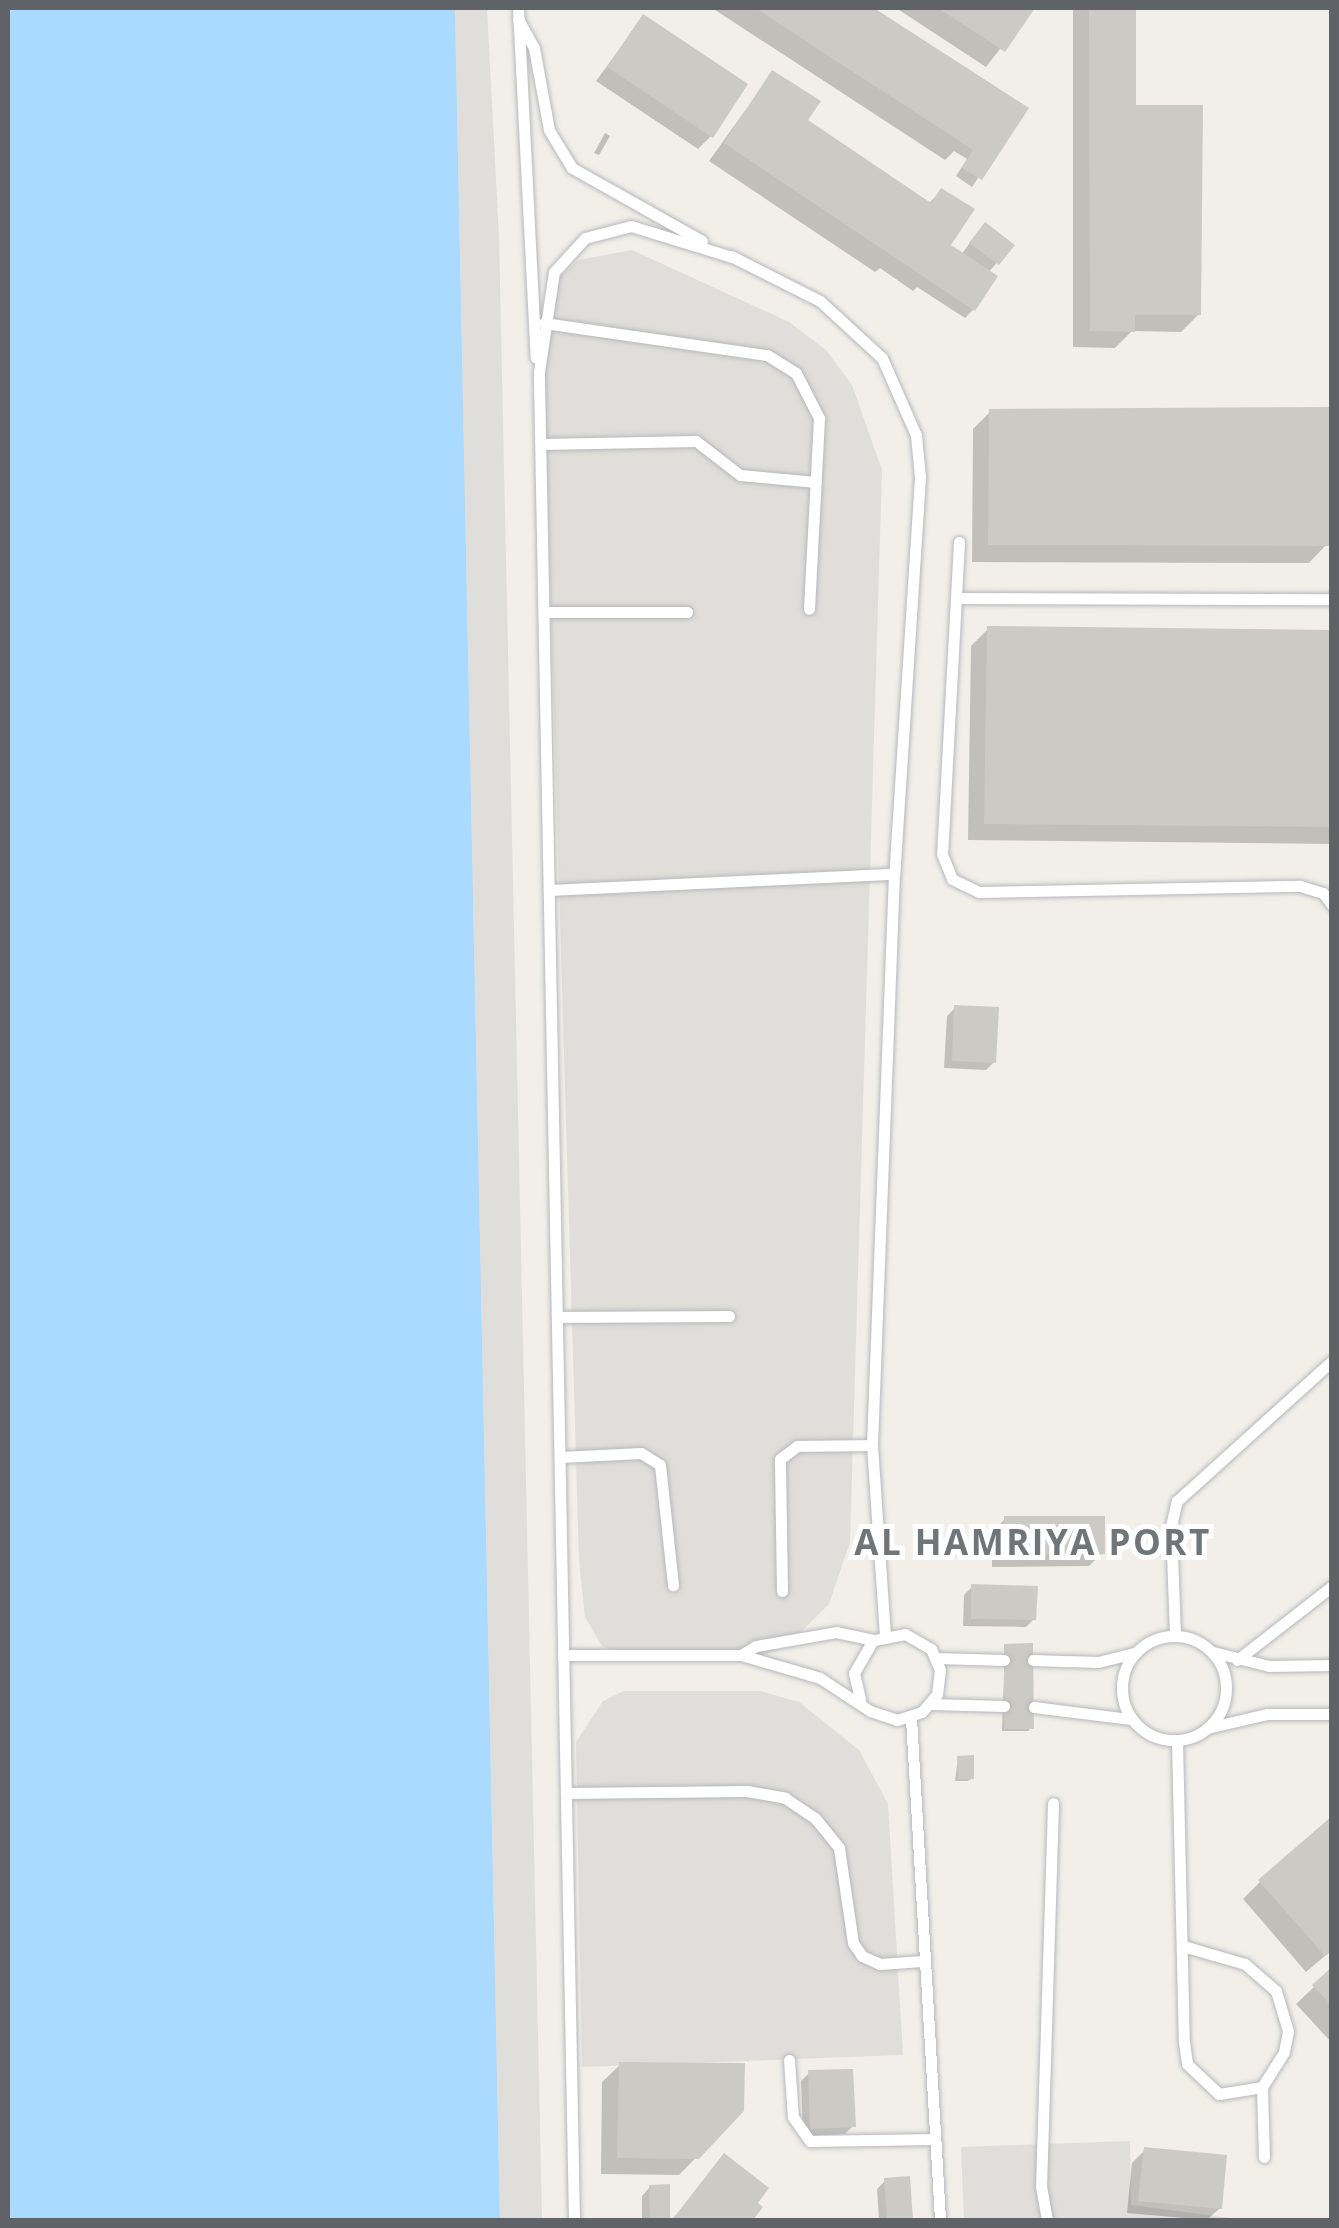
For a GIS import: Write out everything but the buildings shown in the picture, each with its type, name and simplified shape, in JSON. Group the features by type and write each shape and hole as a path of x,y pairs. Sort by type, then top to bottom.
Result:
{"lane":[{"path":"518,13 534,48 549,130 572,168 820,301 854,326 882,358 916,435 920,477 894,874 872,1445 879,1638 854,1673 860,1700"},
{"path":"518,13 541,444 574,2220"},
{"path":"539,372 554,272 567,253 607,228 654,230 735,258"},
{"path":"544,323 782,362 815,402 810,610"},
{"path":"541,444 696,441 740,475 816,482"},
{"path":"959,542 942,854 958,885 979,892 1300,886 1323,894 1332,905"},
{"path":"957,598 1332,598"},
{"path":"544,612 687,612"},
{"path":"549,890 894,874"},
{"path":"557,1317 729,1316"},
{"path":"1175,1636 1171,1526 1178,1501 1332,1361"},
{"path":"782,1591 780,1459 797,1446 872,1445"},
{"path":"560,1457 641,1453 660,1465 673,1586"},
{"path":"1237,1660 1332,1586"},
{"path":"564,1655 741,1655 820,1678 883,1718 911,1718 930,1704 940,1682 937,1658 915,1637 879,1638 836,1632 756,1646 741,1655"},
{"path":"1033,1660 1098,1662 1175,1636 1237,1660 1332,1664"},
{"path":"1208,1728 1226,1691 1212,1652"},
{"path":"1131,1719 1122,1678 1134,1653"},
{"path":"937,1658 1004,1660"},
{"path":"930,1704 1004,1706"},
{"path":"1034,1707 1131,1719 1151,1736 1178,1740 1208,1728 1268,1714 1332,1714"},
{"path":"911,1718 922,1961 940,2220"},
{"path":"1178,1740 1187,2064 1219,2094 1262,2086"},
{"path":"566,1793 747,1791 785,1798 815,1818 839,1848 854,1943 862,1956 880,1964 922,1961"},
{"path":"1046,2220 1041,2187 1054,1803"},
{"path":"1183,1946 1245,1964 1276,1992 1288,2032 1284,2052 1262,2086 1264,2156"},
{"path":"789,2060 793,2117 810,2141 934,2139"}],"shaded area":[{"path":"455,8 487,8 499,237 542,2220 500,2220"},
{"path":"632,250 789,322 826,350 852,385 882,470 850,1542 829,1604 788,1645 763,1655 626,1657 602,1646 585,1617 579,1560 542,311 557,279 578,260"},
{"path":"624,1691 760,1691 799,1702 859,1750 888,1804 903,2055 582,2067 576,1742 603,1701"},
{"path":"1130,2141 1131,2205 1246,2220 964,2220 961,2147"}],"water":[{"path":"8,8 455,8 500,2220 8,2220"}],"district":[{"name":"AL HAMRIYA PORT","path":"1033,1542"}]}
